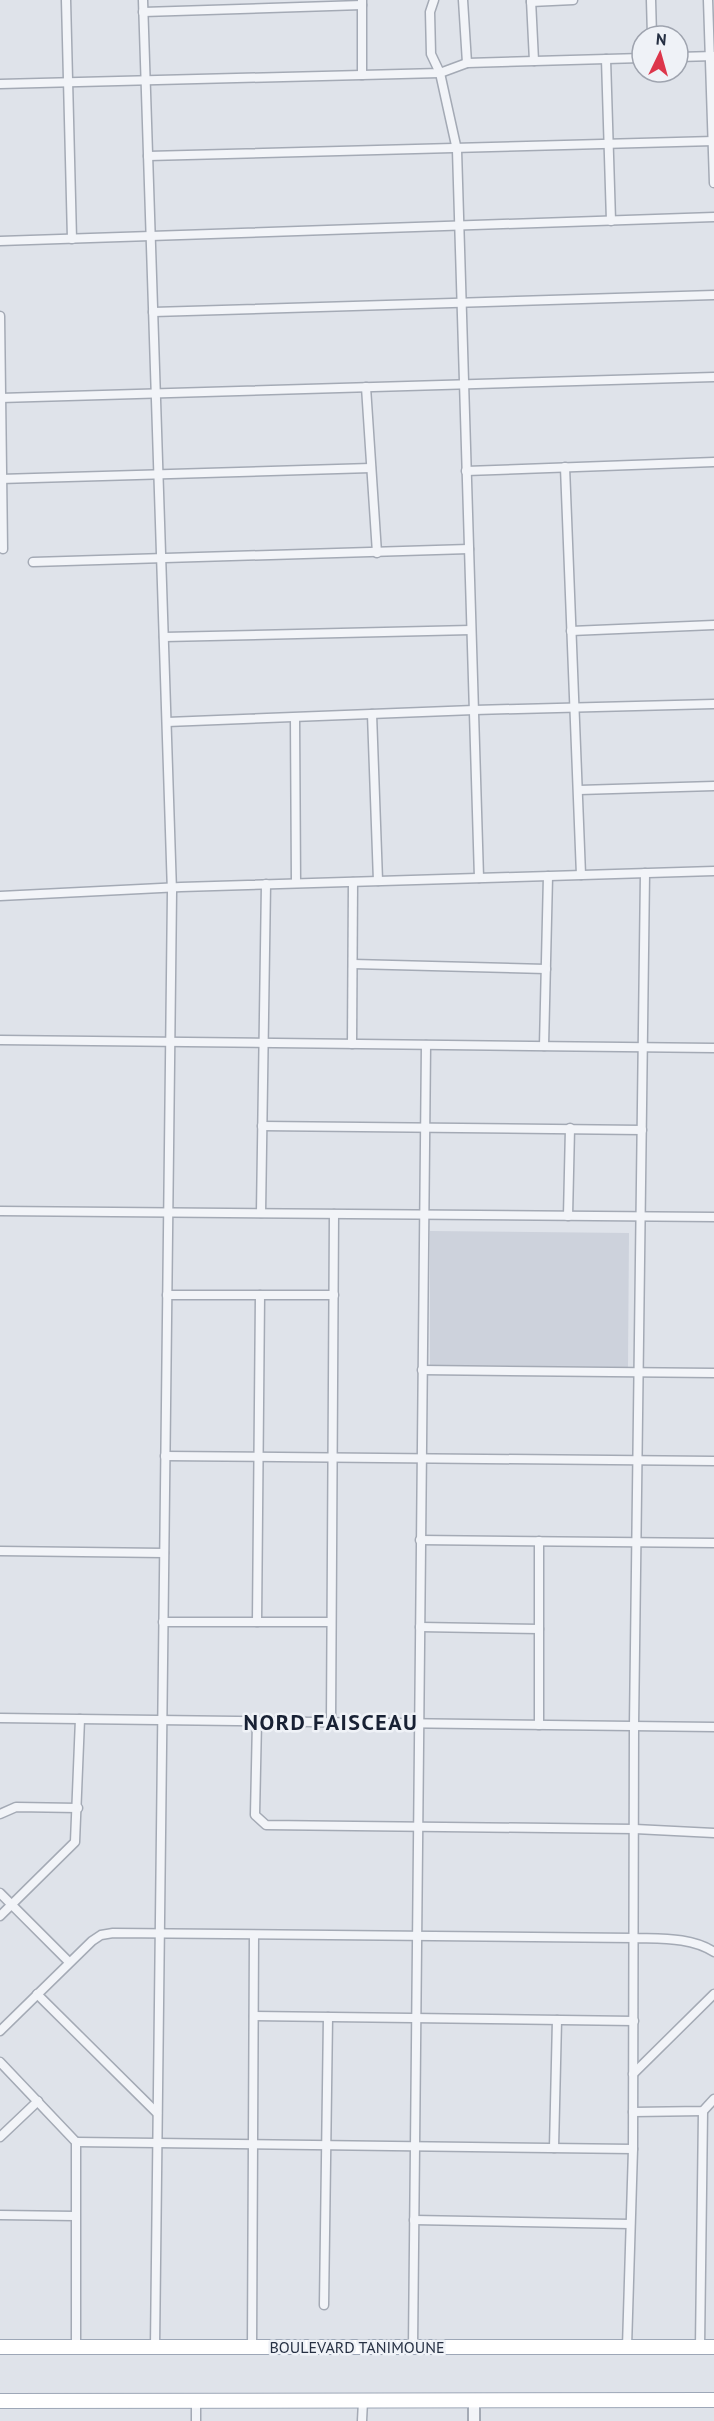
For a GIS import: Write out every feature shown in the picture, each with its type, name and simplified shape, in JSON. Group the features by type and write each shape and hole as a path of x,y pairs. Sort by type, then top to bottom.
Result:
{"main road":[{"name":"BOULEVARD TANIMOUNE","path":"0,2347 707,2347"},
{"path":"0,2401 714,2400"}],"street":[{"path":"66,0 72,239"},
{"path":"143,0 172,887 154,2347"},
{"path":"216,0 216,10"},
{"path":"434,0 430,12 431,54 440,73 457,150 479,878"},
{"path":"463,0 467,63"},
{"path":"534,61 531,1 573,0"},
{"path":"651,0 652,24"},
{"path":"708,0 712,56 714,183"},
{"path":"143,12 362,2 362,75"},
{"path":"690,57 712,56"},
{"path":"0,84 440,73 467,63 630,58"},
{"path":"606,59 610,221"},
{"path":"148,156 457,150 713,141"},
{"path":"0,242 714,217"},
{"path":"153,312 714,295"},
{"path":"0,316 3,549"},
{"path":"1,398 714,377"},
{"path":"366,387 377,553"},
{"path":"466,471 714,462"},
{"path":"565,467 581,875"},
{"path":"2,479 371,468"},
{"path":"33,562 469,549"},
{"path":"571,631 714,625"},
{"path":"164,637 471,630"},
{"path":"167,722 474,710 714,704"},
{"path":"372,714 378,881"},
{"path":"295,718 296,883"},
{"path":"579,790 714,786"},
{"path":"0,896 172,887 714,871"},
{"path":"627,2347 633,2149 634,1726 645,873"},
{"path":"544,1046 548,876"},
{"path":"352,1044 353,882"},
{"path":"261,1213 266,884"},
{"path":"353,964 546,969"},
{"path":"0,1040 714,1048"},
{"path":"413,2347 426,1045"},
{"path":"262,1126 642,1130"},
{"path":"568,1216 570,1128"},
{"path":"0,1211 714,1218"},
{"path":"331,1722 334,1214"},
{"path":"167,1295 334,1295"},
{"path":"257,1622 260,1295"},
{"path":"422,1370 714,1373"},
{"path":"165,1456 714,1461"},
{"path":"420,1540 714,1543"},
{"path":"539,1541 539,1725"},
{"path":"0,1551 164,1553"},
{"path":"163,1622 332,1622"},
{"path":"420,1628 539,1629"},
{"path":"0,1718 714,1727"},
{"path":"0,1916 75,1842 80,1719"},
{"path":"257,1721 255,1815 266,1825 635,1829 714,1833"},
{"path":"0,1814 16,1807 78,1808"},
{"path":"0,1893 69,1962"},
{"path":"0,2031 69,1962 101,1935 634,1938 681,1940 698,1944 714,1952"},
{"path":"252,2347 254,1935"},
{"path":"37,1994 157,2113"},
{"path":"633,2074 714,1994"},
{"path":"254,2016 634,2021"},
{"path":"324,2305 328,2017"},
{"path":"555,2148 557,2020"},
{"path":"0,2062 76,2142 76,2347"},
{"path":"707,2347 703,2111 714,2099"},
{"path":"0,2137 38,2101"},
{"path":"633,2112 703,2111"},
{"path":"76,2142 633,2149"},
{"path":"703,2199 714,2199"},
{"path":"0,2215 75,2216"},
{"path":"414,2220 630,2224"},
{"path":"362,2421 363,2401"},
{"path":"474,2401 474,2421"},
{"path":"196,2402 196,2421"}],"shaded area":[{"path":"430,1231 629,1233 628,1367 430,1365"}],"district":[{"name":"NORD FAISCEAU","path":"331,1722"}]}
